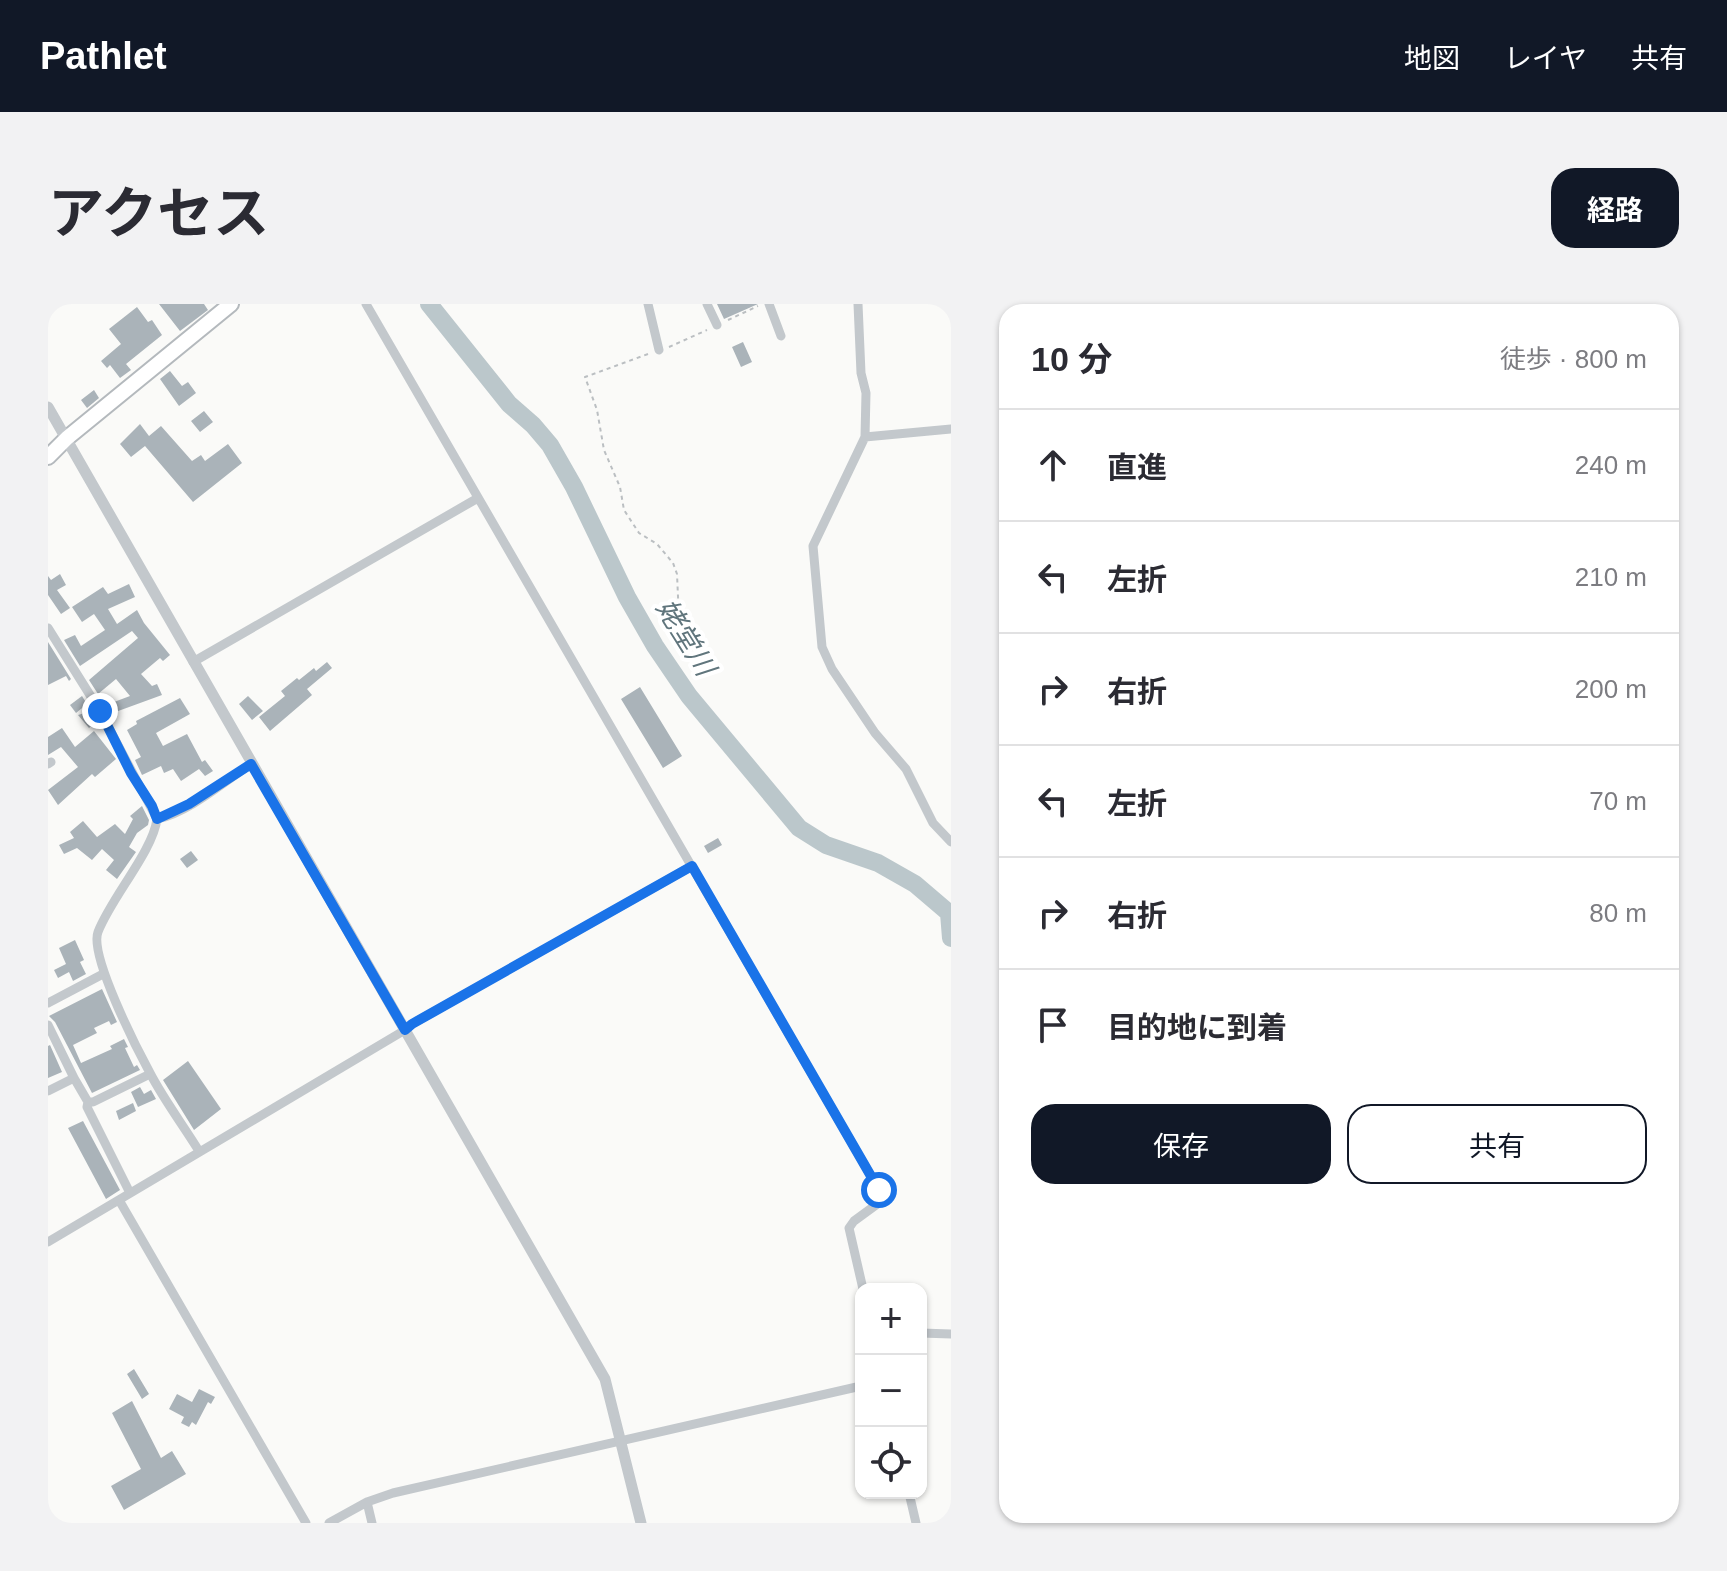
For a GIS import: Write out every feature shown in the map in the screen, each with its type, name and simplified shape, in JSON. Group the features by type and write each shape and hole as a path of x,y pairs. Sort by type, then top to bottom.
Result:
{"highway":[{"path":"48,457 231,304"}],"street":[{"path":"366,304 879,1190 880,1202 849,1228 862,1283"},
{"path":"648,304 659,350"},
{"path":"707,304 717,325"},
{"path":"766,304 781,336"},
{"path":"858,304 861,373 866,393 865,437 813,546 822,647 832,669 875,733 906,769 933,823 951,842"},
{"path":"48,407 605,1379 641,1523"},
{"path":"865,437 951,429"},
{"path":"193,662 478,498"},
{"path":"48,628 100,711 157,819 150,841 96,936 103,974 150,1074 199,1151"},
{"path":"157,819 189,804 251,764"},
{"path":"48,1242 412,1024 692,866"},
{"path":"48,1003 103,974"},
{"path":"49,1030 88,1102 87,1107 130,1193"},
{"path":"88,1102 97,1101 150,1074"},
{"path":"48,1091 74,1078"},
{"path":"119,1200 306,1523"},
{"path":"927,1333 951,1334"},
{"path":"329,1523 367,1502 393,1493 855,1387"},
{"path":"910,1499 916,1523"},
{"path":"367,1502 372,1523"}],"path":[{"path":"679,619 677,574 673,563 657,544 639,533 624,510 620,487 604,450 597,410 585,377 659,350 766,304"}],"building":[{"path":"159,304 204,304 208,310 180,331"},
{"path":"717,304 758,304 724,319"},
{"path":"137,307 148,322 152,320 162,335 126,364 131,370 120,378 110,365 107,368 101,361 121,344 109,329"},
{"path":"743,342 752,362 741,367 732,347"},
{"path":"170,371 182,386 188,382 196,393 179,406 160,379"},
{"path":"94,390 99,398 87,408 81,400"},
{"path":"204,411 213,422 200,432 191,421"},
{"path":"140,424 149,436 161,426 192,461 201,455 205,461 228,444 242,463 193,502 145,446 131,457 120,444"},
{"path":"60,574 66,585 57,590 70,608 61,614 48,595 48,576 51,580"},
{"path":"129,584 135,597 108,609 117,624 137,610 170,655 163,661 160,658 141,674 152,686 157,684 162,695 110,714 106,705 130,696 116,679 98,694 89,680 138,638 132,631 80,666 64,640 75,635 81,646 105,630 94,614 82,622 72,607 103,587 108,594"},
{"path":"48,642 71,679 69,681 66,676 48,685"},
{"path":"327,662 332,668 307,689 312,695 270,731 259,717 285,696 281,691 297,678 299,680 314,668 316,671"},
{"path":"640,687 682,756 663,768 621,699"},
{"path":"82,696 87,704 76,713 70,705"},
{"path":"248,696 263,711 252,720 239,704"},
{"path":"180,698 190,714 156,733 163,746 187,734 202,762 205,760 213,771 205,776 199,769 181,781 173,769 164,773 161,766 142,775 135,760 141,757 127,730 137,724 136,721"},
{"path":"91,711 97,721 89,728 78,715"},
{"path":"62,728 75,747 94,731 116,759 95,777 92,774 58,805 48,790 78,767 61,747 48,755 48,737"},
{"path":"142,806 149,820 148,825 137,833 129,847 136,852 117,879 106,870 114,860 102,849 92,860 77,848 64,854 59,845 74,838 70,832 83,821 97,837 115,824 125,834 133,819 130,816"},
{"path":"718,838 722,845 708,853 704,846"},
{"path":"191,851 198,860 187,868 180,859"},
{"path":"75,940 84,960 80,962 86,974 73,981 69,972 58,978 54,970 66,964 59,948"},
{"path":"102,989 117,1022 111,1025 109,1021 94,1028 97,1033 73,1045 81,1063 112,1049 110,1046 124,1039 134,1067 137,1065 140,1070 92,1093 49,1016"},
{"path":"48,1046 62,1072 48,1078"},
{"path":"188,1061 221,1109 194,1130 163,1080"},
{"path":"140,1087 144,1094 151,1090 156,1099 138,1107 131,1092"},
{"path":"133,1103 136,1111 119,1120 116,1111"},
{"path":"83,1121 120,1190 106,1199 68,1128"},
{"path":"134,1369 149,1394 142,1399 127,1374"},
{"path":"199,1389 215,1397 211,1404 208,1402 196,1425 192,1422 189,1427 181,1423 184,1417 169,1409 177,1394 192,1402"},
{"path":"132,1401 161,1458 172,1451 186,1474 124,1510 111,1486 141,1469 112,1413"}],"waterway":[{"name":"姥堂川","path":"429,304 509,404 550,445 574,487 627,597 689,696 799,828 826,845 878,863 915,884 949,913 951,938"}],"route":[{"path":"100,711 157,819 189,804 251,764 405,1030 692,866 879,1190"}]}
